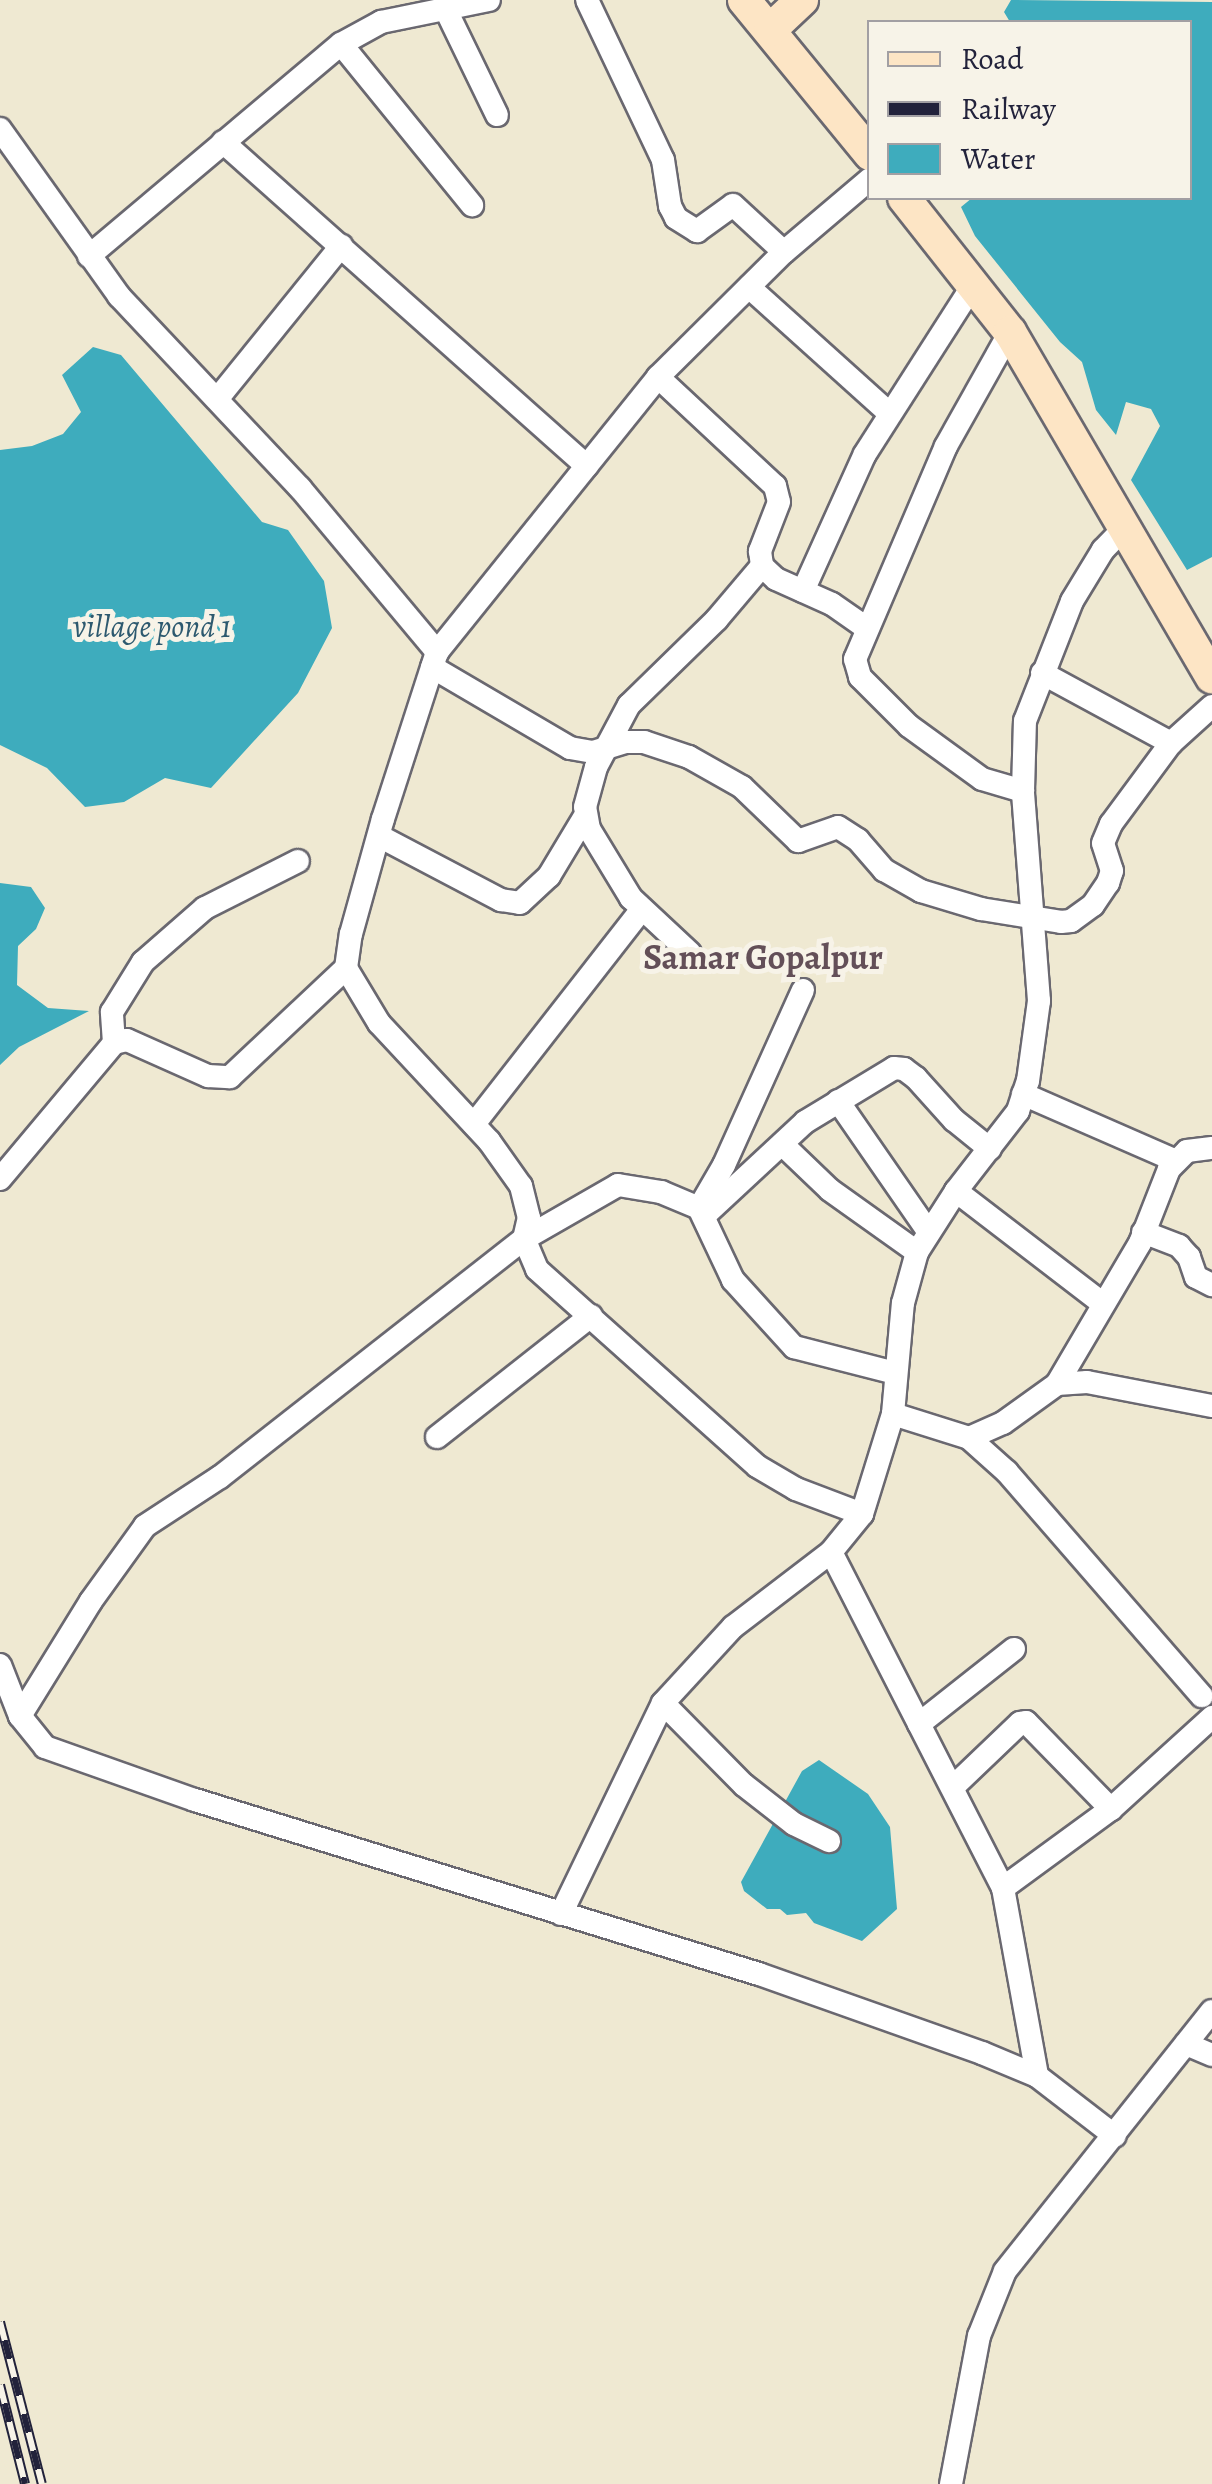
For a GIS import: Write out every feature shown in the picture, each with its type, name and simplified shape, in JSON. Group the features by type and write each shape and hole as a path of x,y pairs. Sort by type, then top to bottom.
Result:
{"street":[{"path":"88,256 341,44 364,29 404,8 445,8 488,0"},
{"path":"587,0 664,160 670,206 676,218 697,231 732,204 784,252"},
{"path":"744,0 867,150"},
{"path":"770,30 802,0"},
{"path":"445,8 497,115"},
{"path":"341,44 472,206"},
{"path":"0,130 118,296 218,398 434,660 570,748 594,752 612,745 644,742 690,757 742,787 798,841 838,827 858,840 898,880 981,909 1071,921 1092,905 1112,871 1103,853 1105,836 1171,743 1212,706"},
{"path":"222,142 587,466"},
{"path":"0,1179 114,1044 128,1040 208,1076 230,1077 346,968 379,836 434,660 658,377 784,252 867,183"},
{"path":"906,200 1010,332 1123,528 1209,665"},
{"path":"218,398 342,246"},
{"path":"803,591 844,496 889,413 973,286"},
{"path":"749,287 889,413"},
{"path":"1010,332 946,446 865,627 855,658 860,677 872,690 956,762 982,779 1022,792"},
{"path":"379,836 501,900 520,903 548,876 585,816 590,785 612,745 619,720 640,692 718,619 762,566 760,551 780,502 775,486 658,377"},
{"path":"561,1914 663,1702 733,1627 832,1552 862,1514 893,1414 902,1303 923,1241 1018,1110 1023,1094 1038,1025 1022,792 1025,721 1086,576 1123,528"},
{"path":"762,566 865,627"},
{"path":"1042,673 1171,743"},
{"path":"585,816 641,910 690,953"},
{"path":"114,1044 112,1012 143,962 205,908 298,861"},
{"path":"474,1124 641,910"},
{"path":"346,968 379,1023 474,1124 520,1186 529,1218 524,1239 537,1268 773,1478 862,1514"},
{"path":"702,1211 803,990"},
{"path":"702,1211 838,1101 887,1070 904,1069 954,1120 990,1149"},
{"path":"1023,1094 1176,1160"},
{"path":"838,1101 923,1241"},
{"path":"782,1144 830,1190 923,1241"},
{"path":"970,1438 1003,1423 1056,1384 1144,1232 1151,1207 1176,1160 1187,1151 1212,1148"},
{"path":"20,1716 90,1601 145,1526 220,1477 524,1239 618,1186 662,1192 702,1211 732,1280 784,1340 810,1353 895,1373"},
{"path":"956,1191 1102,1303"},
{"path":"1144,1232 1186,1252 1196,1278 1212,1285"},
{"path":"438,1437 590,1316"},
{"path":"1056,1384 1087,1382 1212,1406"},
{"path":"893,1414 970,1438 1007,1472 1210,1701 1112,1809 1003,1888"},
{"path":"832,1552 1003,1888 1037,2076"},
{"path":"919,1724 1014,1649"},
{"path":"0,1665 20,1716 44,1747 64,1756 759,1974 1037,2076 1115,2136"},
{"path":"663,1702 744,1785 794,1824 829,1841"},
{"path":"954,1787 1020,1723 1026,1722 1112,1809"},
{"path":"951,2484 968,2377 992,2297 1034,2234 1212,2011"},
{"path":"1186,2044 1212,2055"}],"water":[{"path":"1011,0 1212,2 1212,557 1187,570 1131,480 1160,426 1151,409 1126,402 1116,435 1096,410 1082,362 1060,342 975,236 961,207 970,200 1192,200 1192,20 1009,20 1004,12"},
{"name":"village pond 1","path":"93,347 121,355 262,522 288,530 324,581 332,628 298,693 211,788 165,778 124,802 85,807 47,768 0,745 0,450 32,446 63,434 81,412 62,375"},
{"path":"0,883 31,887 45,908 36,929 18,946 17,985 48,1008 89,1011 19,1047 0,1065"},
{"path":"819,1760 868,1794 890,1827 897,1909 862,1941 814,1923 806,1913 787,1915 780,1909 767,1909 744,1891 741,1882 802,1771"}],"railway":[{"path":"0,2322 42,2484"},
{"path":"0,2385 25,2484"}],"district":[{"name":"Samar Gopalpur","path":"763,957"}]}
